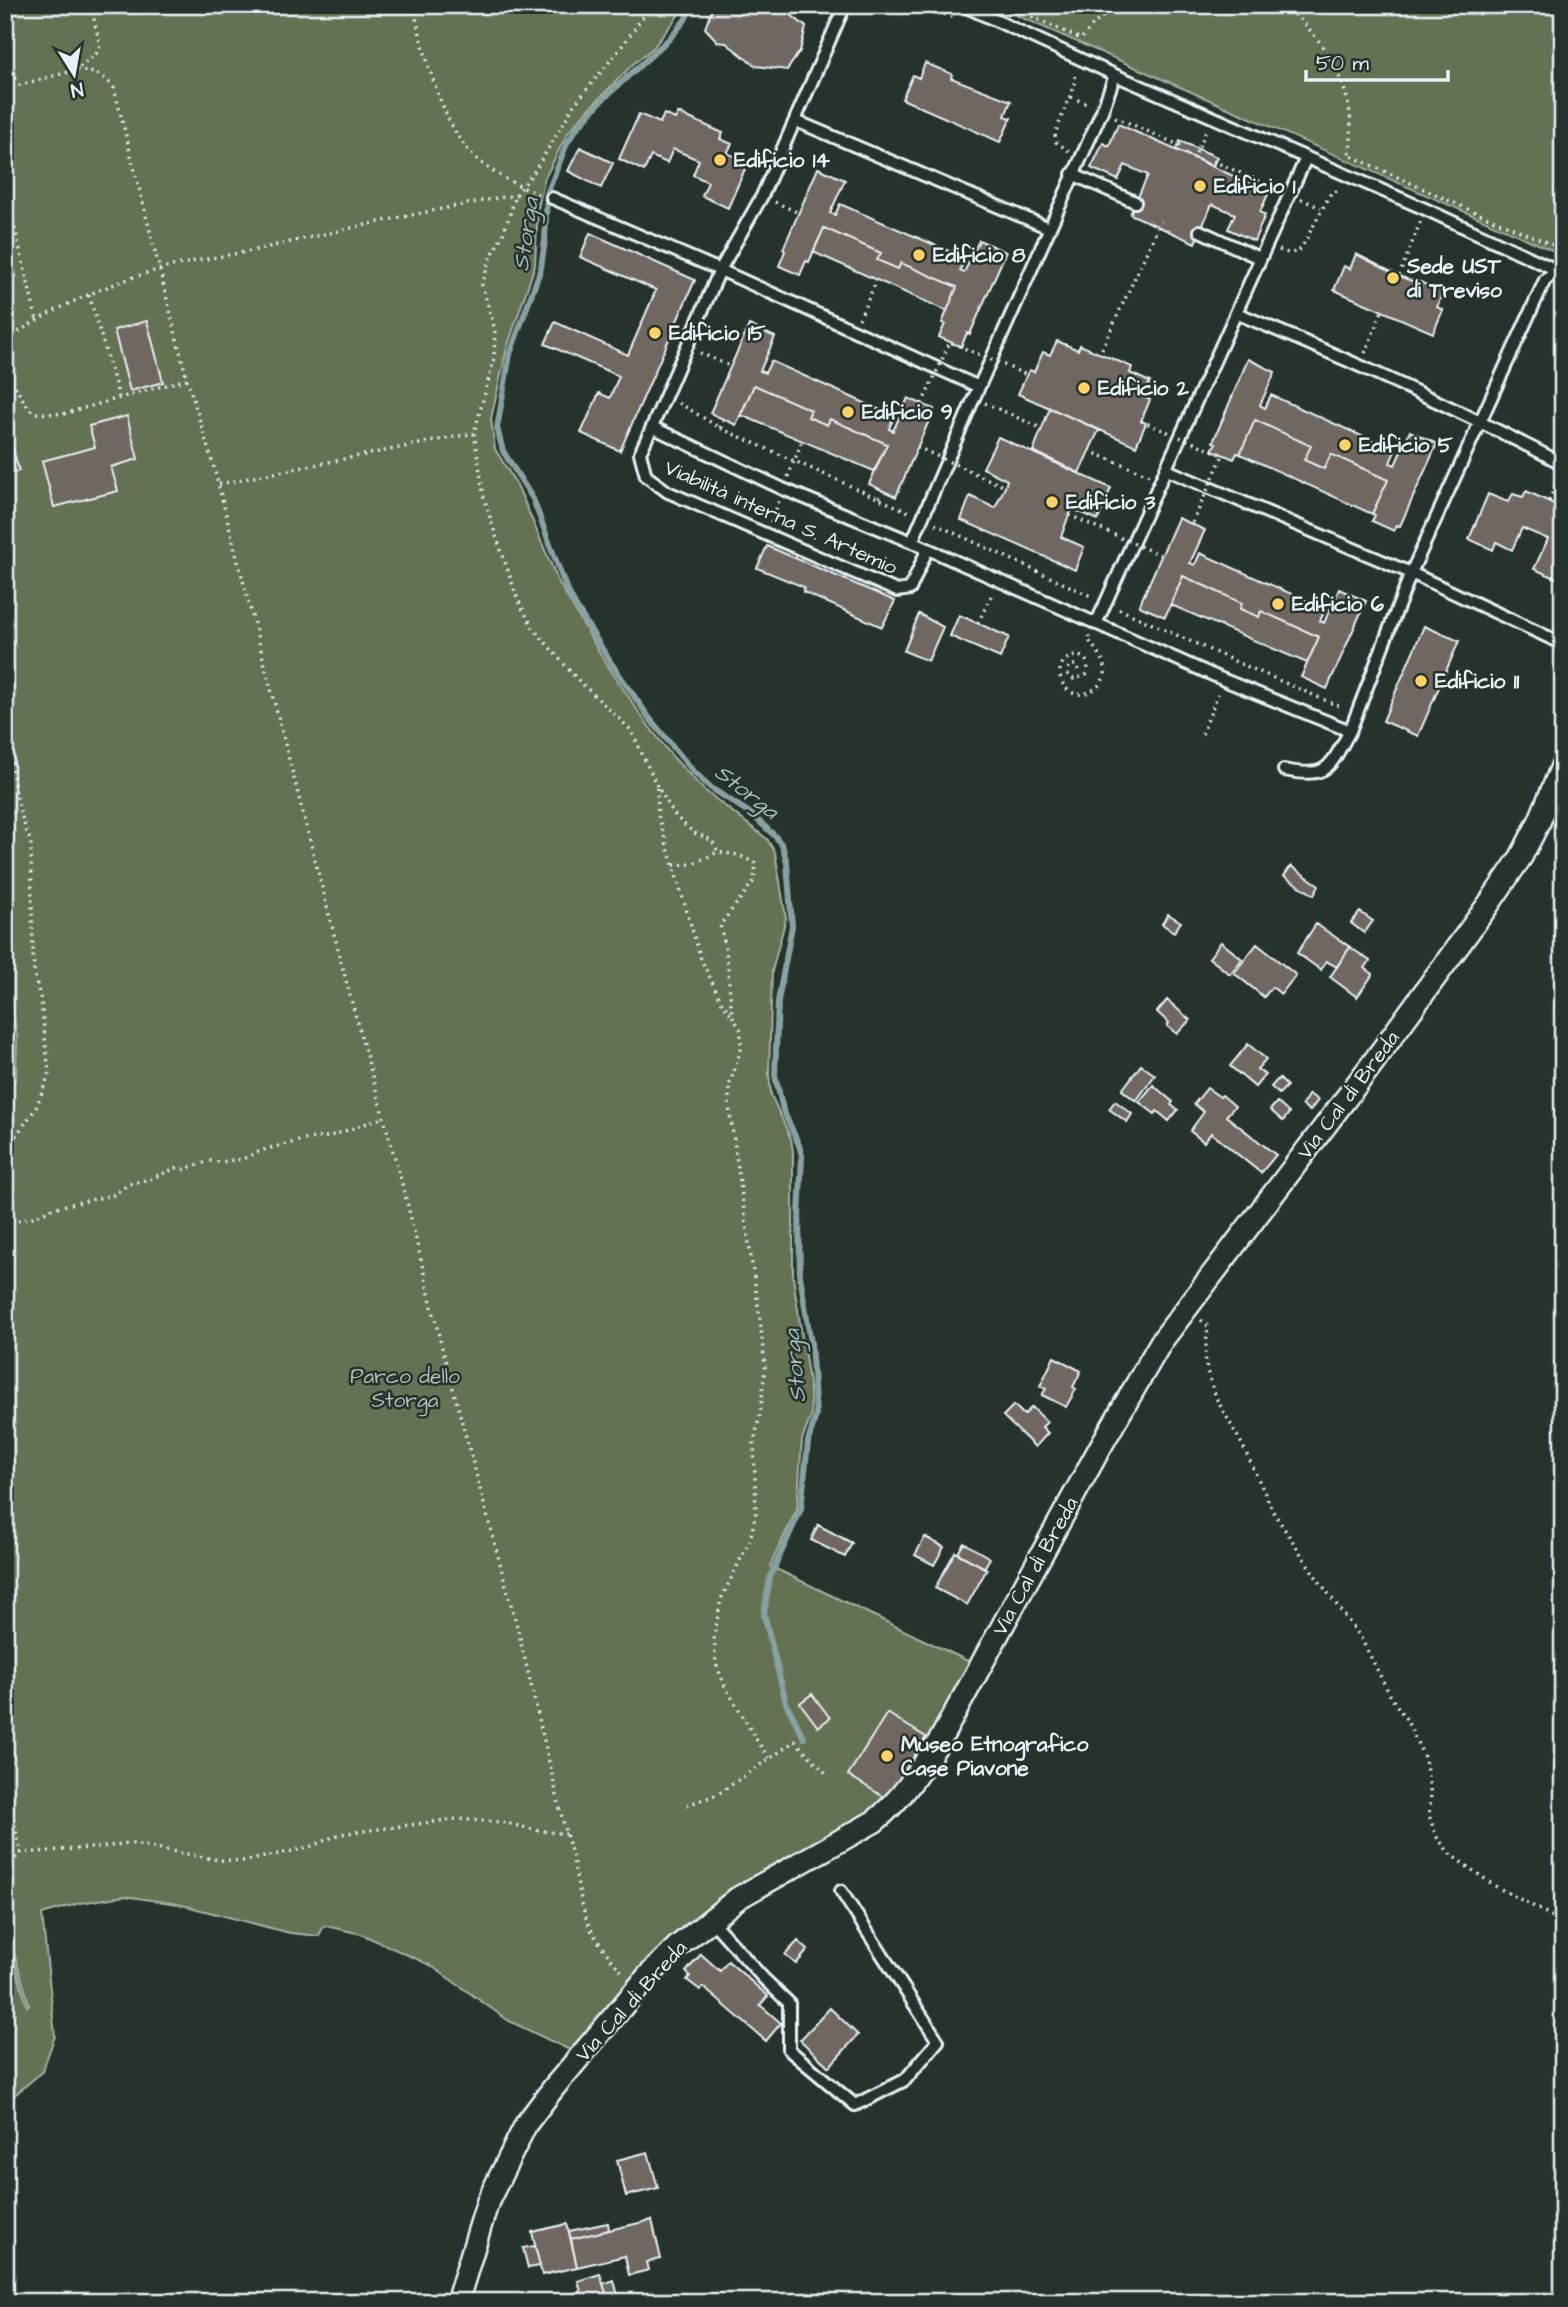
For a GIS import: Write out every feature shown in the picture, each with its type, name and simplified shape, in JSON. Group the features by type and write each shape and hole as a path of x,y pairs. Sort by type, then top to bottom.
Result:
{"street":[{"name":"Via Cal di Breda","path":"457,2302 488,2201 526,2124 636,1990 677,1947 738,1898 875,1821 893,1806 912,1783 940,1740 1161,1342 1489,905 1521,857 1563,765"}],"lane":[{"name":"Viabilità interna S. Artemio","path":"845,5 762,196 720,270 640,453 646,476 668,492 897,591 910,589 927,550"},
{"path":"962,5 1560,272"},
{"name":"Viabilità interna S. Artemio","path":"912,542 1102,111 1115,75"},
{"path":"796,121 1049,228"},
{"path":"1096,624 1306,158"},
{"path":"1072,174 1135,202"},
{"path":"546,196 720,270 979,387"},
{"path":"1200,231 1258,261"},
{"path":"1284,770 1310,773 1328,769 1350,731 1411,573 1480,420 1545,280 1560,272"},
{"path":"1236,313 1360,364 1480,420 1563,464"},
{"name":"Viabilità interna S. Artemio","path":"652,427 783,489 912,542 1224,680 1350,731"},
{"path":"1165,475 1411,573 1563,644"},
{"path":"710,1919 763,1979 789,2003 789,2050 855,2105 905,2080 938,2041 841,1891"}],"path":[{"path":"76,70 96,54 100,46 91,5"},
{"path":"413,5 446,114 469,151 497,174 546,196"},
{"path":"651,5 623,45 573,105 536,169 516,195 482,285 495,330 494,359 474,433 484,497 518,600 533,628 576,678 631,730 657,786 676,817 694,833 712,840 718,852"},
{"path":"925,5 962,22"},
{"path":"1006,5 1081,39 1116,5"},
{"path":"1284,5 1312,33 1338,70 1349,112 1352,142 1349,155 1463,207 1563,248"},
{"path":"5,89 76,70 94,72 105,77 114,88 187,379 219,484 349,992 519,1634 585,1916 605,1949 636,1990"},
{"path":"1071,152 1056,142 1055,134 1076,80 1074,72"},
{"path":"1070,97 1181,146"},
{"path":"1196,153 1213,118"},
{"path":"1213,161 1321,208"},
{"path":"5,187 37,321"},
{"path":"1258,261 1262,262 1270,246 1287,254 1301,249 1331,193 1337,189 1348,190"},
{"path":"187,379 63,414 33,413 18,394 7,366 7,341 20,330 89,295 161,268 516,195"},
{"path":"762,196 799,213"},
{"path":"1159,227 1102,352 1161,221"},
{"path":"1399,276 1420,222"},
{"path":"854,331 877,281"},
{"path":"89,295 119,397"},
{"path":"1360,364 1382,311"},
{"path":"922,404 950,342 1027,375"},
{"path":"687,347 730,366"},
{"path":"667,396 720,428 1357,714"},
{"path":"974,398 1043,429"},
{"path":"720,428 724,419"},
{"path":"1141,421 1223,455 1192,524"},
{"path":"219,484 474,433"},
{"path":"917,447 1005,487"},
{"path":"1089,451 1165,475"},
{"path":"879,498 883,491"},
{"path":"1069,515 1160,555"},
{"path":"978,624 998,582"},
{"path":"1078,670 1077,665 1071,664 1067,670 1068,676 1074,679 1086,675 1088,661 1083,657 1069,658 1062,663 1059,671 1069,691 1077,694 1093,690 1102,682 1105,666 1088,639 1096,624"},
{"path":"1202,734 1232,660"},
{"path":"5,751 11,756 13,782 25,830 31,842 34,972 41,1001 49,1074 36,1108 5,1151"},
{"path":"657,786 658,815 701,959 721,1001 741,1030 741,1049 729,1087 729,1107 765,1367 761,1409 754,1442 757,1512 750,1540 721,1598 714,1636 716,1664 724,1686 755,1740 769,1758"},
{"path":"674,865 692,864 718,852 738,855 756,863 754,881 720,925 726,950 732,1015"},
{"path":"5,1226 53,1208 113,1195 129,1184 176,1168 184,1169 212,1161 242,1158 266,1149 328,1137 384,1117"},
{"path":"1186,1309 1208,1326 1205,1355 1209,1383 1243,1446 1274,1513 1361,1638 1425,1759 1431,1795 1429,1815 1436,1836 1451,1855 1495,1886 1563,1922"},
{"path":"687,1805 718,1794 795,1741 826,1773"},
{"path":"5,1784 21,1853"},
{"path":"5,1868 21,1853 128,1843 219,1860 246,1861 307,1847 340,1835 456,1819 500,1822 566,1834"}],"green space":[{"name":"Parco dello Storga","path":"5,5 686,5 653,48 633,64 567,134 545,178 538,208 535,265 507,348 491,419 495,449 518,487 559,583 602,657 642,717 672,756 703,789 767,839 775,852 786,918 772,971 769,1073 771,1095 791,1139 793,1151 793,1277 810,1389 811,1416 802,1440 797,1509 770,1566 976,1665 886,1805 779,1865 576,2053 509,2021 430,1965 361,1934 326,1926 319,1936 290,1933 178,1904 124,1896 80,1903 42,1914 55,2036 42,2072 5,2103 5,1929 27,2006 29,2004 5,1922 5,1095 16,1078 17,1036 5,966"},
{"path":"993,5 1563,5 1563,255"}],"building":[{"path":"714,5 780,6 806,27 800,51 787,70 756,66 726,43 718,42 705,28"},
{"path":"925,63 952,74 951,78 1011,101 1005,116 1011,118 1000,142 902,99 913,75 919,78"},
{"path":"12,64 16,78 5,81 5,66"},
{"name":"Edificio 14","path":"678,113 723,133 720,139 732,144 727,153 748,162 728,208 702,196 708,182 693,175 699,160 673,149 667,163 651,156 644,171 619,159 639,114 660,123 664,114 675,119"},
{"name":"Edificio 1","path":"1118,124 1269,192 1260,212 1265,215 1254,241 1228,229 1235,214 1212,204 1195,243 1130,214 1148,175 1125,165 1118,180 1091,168 1103,143 1109,146"},
{"path":"1180,141 1217,157 1213,166 1176,150"},
{"path":"580,147 613,163 601,188 568,171"},
{"name":"Edificio 8","path":"818,168 845,180 830,213 835,215 840,204 965,258 960,271 964,273 979,240 1006,252 970,334 967,333 961,347 939,337 957,287 901,263 898,269 877,260 881,253 824,228 809,262 806,261 800,275 779,266 785,251 783,249"},
{"path":"824,228 881,253 877,260 898,269 901,263 957,287 947,311 813,252"},
{"name":"Edificio 15","path":"590,233 695,280 620,451 581,433 599,393 610,398 619,376 545,344 555,322 628,355 656,290 580,257"},
{"path":"7,239 16,276 5,279 5,240"},
{"path":"1356,254 1399,276 1443,292 1437,307 1443,310 1433,333 1334,290 1344,266 1350,269"},
{"path":"147,321 163,382 130,391 114,330"},
{"name":"Edificio 9","path":"749,325 775,337 760,371 765,373 771,361 894,416 889,429 893,431 908,398 934,409 896,497 869,484 887,444 830,419 827,425 808,417 811,410 754,385 736,425 710,413"},
{"name":"Edificio 2","path":"1057,341 1078,350 1080,345 1132,367 1130,373 1150,382 1143,397 1150,400 1141,421 1146,423 1136,446 1018,394 1029,370 1034,372 1043,352 1050,355"},
{"name":"Edificio 5","path":"1248,359 1275,372 1260,405 1265,408 1271,395 1395,451 1390,463 1395,465 1410,431 1437,444 1400,526 1397,525 1394,531 1372,521 1375,515 1372,514 1388,480 1331,454 1324,469 1304,460 1311,446 1255,420 1240,454 1237,453 1234,459 1212,450"},
{"path":"754,385 811,410 808,417 827,425 830,419 887,444 874,471 741,415"},
{"path":"1050,408 1099,430 1079,473 1033,451"},
{"path":"127,416 138,459 111,467 118,491 54,507 42,461 95,447 89,426"},
{"path":"1255,420 1311,446 1304,460 1324,469 1331,454 1388,480 1372,514 1240,454"},
{"path":"5,421 19,471 5,475"},
{"name":"Edificio 3","path":"998,437 1111,488 1098,520 1073,509 1069,515 1061,537 1084,547 1075,570 961,520 970,496 995,508 1005,487 1007,480 983,468"},
{"path":"1526,491 1563,508 1563,581 1534,569 1548,539 1522,528 1512,550 1496,542 1493,550 1469,539 1488,494 1508,502 1513,494 1523,497"},
{"name":"Edificio 6","path":"1178,518 1205,530 1190,563 1195,565 1200,553 1325,609 1320,621 1324,623 1339,589 1366,601 1327,689 1301,677 1319,637 1261,611 1259,617 1240,609 1242,603 1183,576 1165,617 1139,606"},
{"path":"767,546 895,601 882,627 803,592 804,587 757,568"},
{"path":"1183,576 1242,603 1240,609 1259,617 1261,611 1319,637 1307,663 1171,605"},
{"path":"919,614 943,627 928,661 904,651"},
{"path":"959,615 1009,637 1000,658 950,636"},
{"name":"Edificio 11","path":"1424,626 1459,641 1418,736 1383,721"},
{"path":"1291,866 1319,885 1314,895 1284,876"},
{"path":"1360,912 1373,921 1364,933 1351,923"},
{"path":"1168,914 1181,922 1174,932 1162,924"},
{"path":"1316,924 1350,947 1337,967 1326,961 1321,970 1297,953"},
{"path":"1221,942 1242,959 1230,974 1209,958"},
{"path":"1257,944 1296,975 1281,994 1272,987 1264,997 1234,973"},
{"path":"1350,947 1370,961 1365,968 1373,974 1357,997 1330,977"},
{"path":"1167,1000 1190,1020 1177,1034 1157,1012"},
{"path":"1248,1044 1266,1059 1257,1069 1265,1075 1255,1087 1230,1066"},
{"path":"1141,1065 1155,1075 1136,1101 1122,1090"},
{"path":"1279,1078 1287,1086 1279,1094 1271,1087"},
{"path":"1153,1085 1173,1102 1171,1105 1178,1110 1169,1121 1139,1102"},
{"path":"1207,1088 1220,1097 1222,1095 1235,1106 1226,1116 1276,1155 1261,1173 1211,1133 1204,1142 1190,1131 1204,1112 1194,1104"},
{"path":"1309,1094 1318,1100 1310,1111 1302,1105"},
{"path":"1115,1101 1132,1114 1127,1122 1109,1109"},
{"path":"1277,1102 1289,1113 1283,1121 1270,1110"},
{"path":"1054,1357 1081,1371 1073,1387 1076,1389 1066,1407 1042,1395 1046,1389 1040,1386"},
{"path":"1014,1405 1024,1415 1032,1407 1047,1422 1042,1427 1048,1433 1035,1447 1003,1416"},
{"path":"818,1525 852,1543 845,1557 811,1540"},
{"path":"925,1537 944,1547 934,1565 915,1555"},
{"path":"964,1543 990,1558 984,1568 958,1553"},
{"path":"955,1552 987,1569 967,1605 935,1588"},
{"path":"812,1694 830,1718 818,1727 800,1703"},
{"name":"Museo Etnografico Case Piavone","path":"887,1713 926,1737 887,1799 848,1775"},
{"path":"798,1941 808,1950 796,1964 785,1955"},
{"path":"701,1954 720,1971 728,1961 768,1996 760,2005 781,2023 766,2041 703,1987 700,1990 687,1980 690,1976 686,1972"},
{"path":"830,2008 858,2035 829,2067 800,2040"},
{"path":"648,2152 658,2188 626,2196 617,2160"},
{"path":"652,2220 661,2259 647,2262 649,2270 629,2275 625,2256 577,2267 571,2239"},
{"path":"608,2223 609,2230 571,2239 569,2231"},
{"path":"567,2224 577,2267 542,2275 532,2232"},
{"path":"535,2246 540,2266 528,2268 523,2248"},
{"path":"600,2274 609,2302 547,2302 581,2291 578,2281"},
{"path":"614,2280 619,2300 609,2302 603,2284"}],"waterway":[{"name":"Storga","path":"692,5 685,20 669,39 602,100 567,143 547,194 541,268 510,354 497,428 503,451 533,499 565,585 611,663 650,719 693,771 711,788 750,813 775,836 782,845 787,863 792,926 778,1001 775,1075 783,1110 802,1156 800,1276 811,1343 816,1415 808,1442 801,1509 770,1577 764,1614 786,1703 804,1738"}],"place":[{"name":"Edificio 14","path":"720,160"},
{"name":"Edificio 1","path":"1200,186"},
{"name":"Edificio 8","path":"919,255"},
{"name":"Sede UST di Treviso","path":"1393,278"},
{"name":"Edificio 15","path":"655,333"},
{"name":"Edificio 2","path":"1084,388"},
{"name":"Edificio 9","path":"848,412"},
{"name":"Edificio 5","path":"1345,445"},
{"name":"Edificio 3","path":"1052,502"},
{"name":"Edificio 6","path":"1278,604"},
{"name":"Edificio 11","path":"1421,681"},
{"name":"Museo Etnografico Case Piavone","path":"887,1756"}]}
